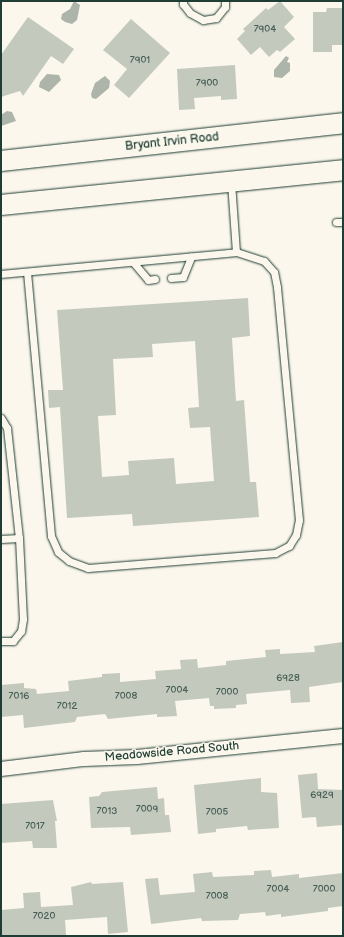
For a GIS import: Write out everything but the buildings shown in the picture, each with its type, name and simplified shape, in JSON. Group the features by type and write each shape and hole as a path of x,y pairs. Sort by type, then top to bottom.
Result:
{"main road":[{"name":"Bryant Irvin Road","path":"1,161 343,123"},
{"path":"1,205 343,170"}],"street":[{"name":"Meadowside Road South","path":"1,769 84,759 136,757 343,736"}],"lane":[{"path":"183,1 182,4 190,13 202,20 216,18 225,7 225,1"},
{"path":"231,182 236,252"},
{"path":"1,274 236,252 264,261 274,272 277,287 299,520 296,534 288,546 275,553 88,568 69,561 58,552 51,536 27,272"},
{"path":"171,278 183,277 191,257"},
{"path":"134,262 148,280 155,280"},
{"path":"1,418 7,428 19,538 22,625 21,631 13,641 1,641"},
{"path":"1,539 19,538"}],"shaded area":[{"path":"74,1 80,5 77,20 72,24 61,19 62,14 70,9"},
{"path":"286,56 289,58 287,62 290,63 290,71 282,78 274,77 274,70"},
{"path":"47,74 59,75 61,80 49,92 39,87 40,82"},
{"path":"105,76 110,81 109,88 96,99 92,98 91,94 95,83"},
{"path":"7,111 12,112 16,121 1,126 1,115"}]}
